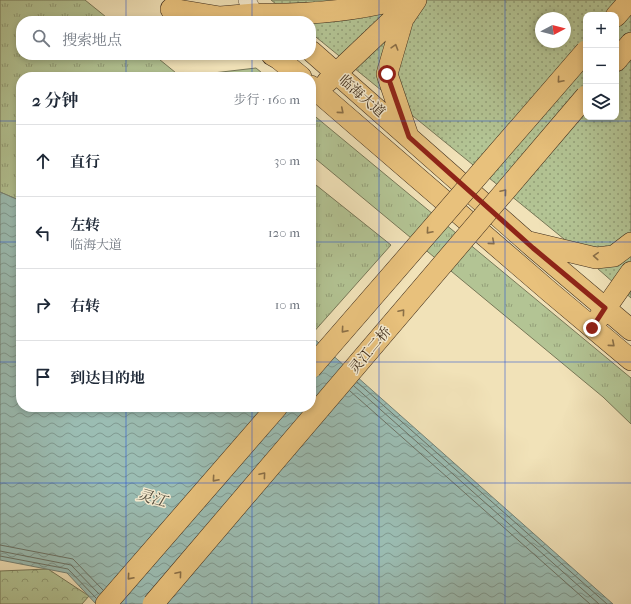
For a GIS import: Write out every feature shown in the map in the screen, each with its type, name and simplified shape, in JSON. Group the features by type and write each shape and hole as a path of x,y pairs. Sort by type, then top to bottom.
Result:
{"main road":[{"path":"232,16 288,14 357,8 394,0"},
{"path":"316,87 337,74 415,0"},
{"path":"409,137 387,74 403,19 415,0"},
{"path":"617,12 623,0"},
{"path":"619,12 630,0"},
{"path":"173,10 213,16"},
{"path":"619,58 631,44"},
{"path":"316,362 583,54"},
{"name":"临海大道","path":"316,55 526,241 631,330"},
{"path":"281,60 295,72"},
{"name":"临海大道","path":"316,90 631,360"},
{"name":"灵江二桥","path":"153,604 583,100"},
{"path":"526,241 596,258 614,256 631,243"},
{"path":"592,328 631,272"},
{"path":"106,604 273,412"}],"green space":[{"path":"0,0 85,0 105,16 16,16 16,60 160,60 175,72 16,72 16,199 0,192"},
{"path":"271,0 631,0 631,298 564,239 316,37 316,16 291,16"},
{"path":"256,68 261,72 222,72"},
{"path":"316,117 631,378 631,424 603,397 316,159"},
{"path":"316,185 391,245 316,329"},
{"path":"48,569 89,596 82,604 0,604 0,571"}],"water":[{"name":"灵江","path":"0,192 16,199 16,412 316,412 316,340 613,604 96,604 67,573 0,560"}],"route":[{"path":"387,74 409,137 533,248 605,308 592,328"}]}
